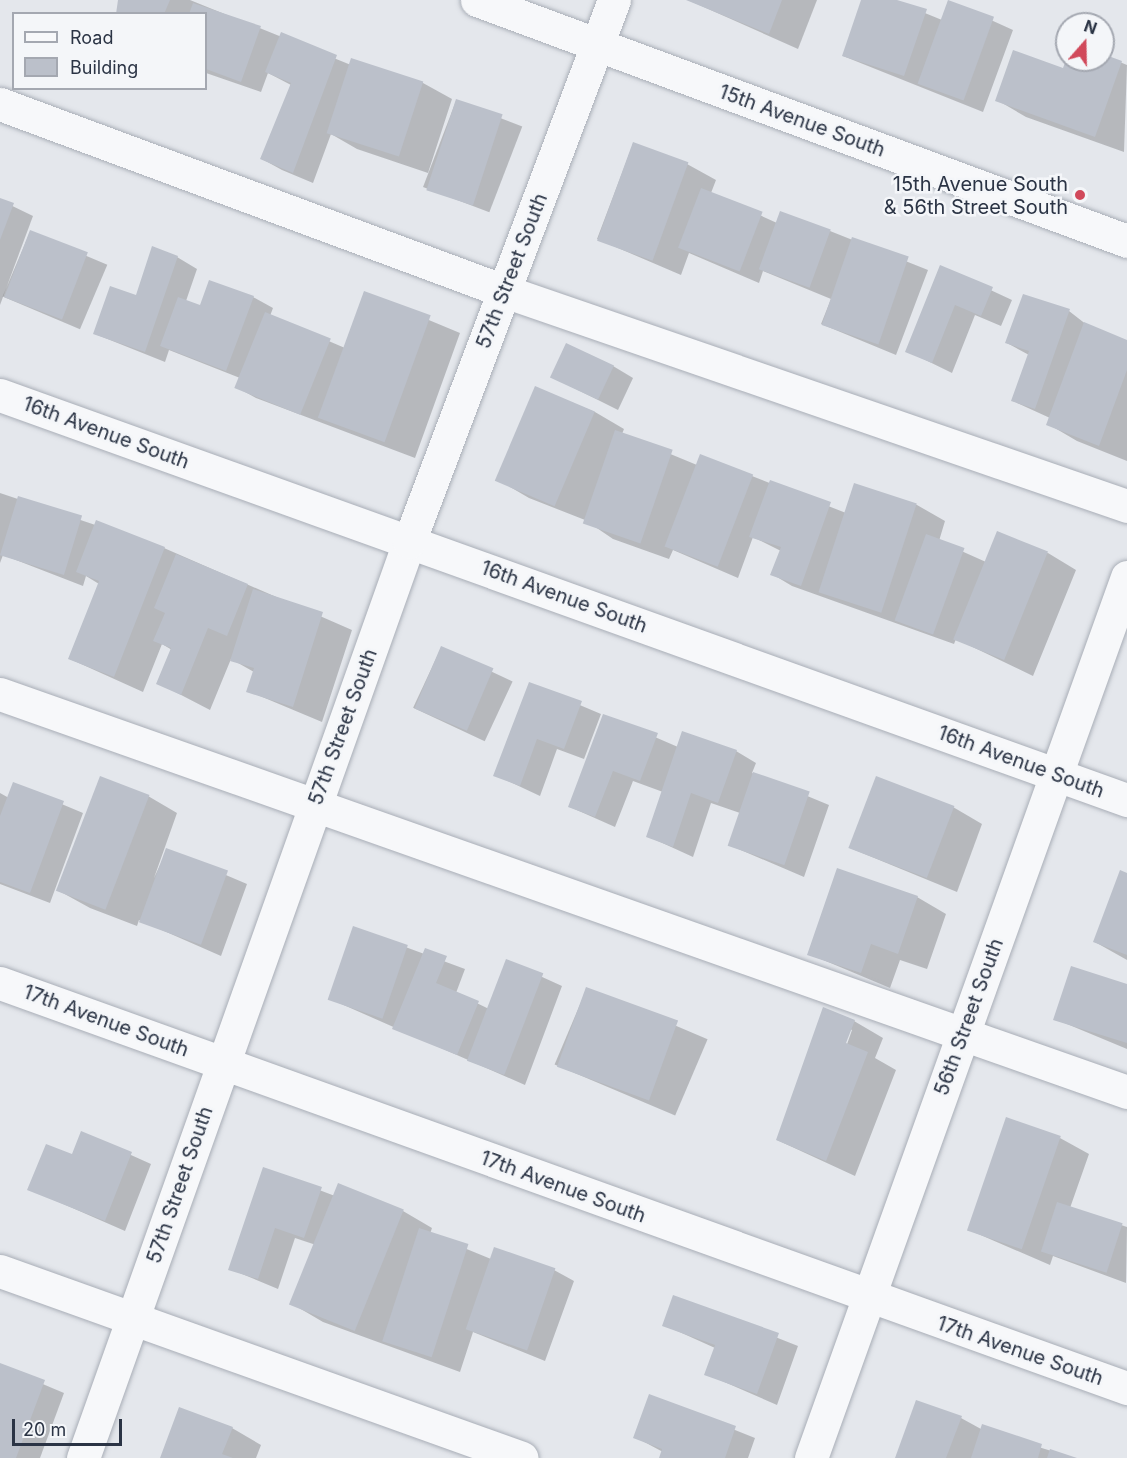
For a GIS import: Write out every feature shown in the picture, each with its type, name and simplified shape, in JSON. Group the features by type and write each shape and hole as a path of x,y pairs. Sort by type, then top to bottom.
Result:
{"street":[{"name":"15th Avenue South","path":"477,0 1127,241"},
{"name":"57th Street South","path":"83,1458 409,542 614,0"},
{"path":"0,104 504,291 1127,506"},
{"name":"16th Avenue South","path":"0,395 1127,800"},
{"name":"56th Street South","path":"811,1458 1127,577"},
{"path":"0,694 314,807 1127,1092"},
{"name":"17th Avenue South","path":"0,983 868,1298 1127,1388"},
{"path":"0,1271 522,1458"}],"building":[{"path":"118,0 170,0 165,12 116,12"},
{"path":"686,0 782,0 769,34"},
{"path":"861,0 897,0 927,9 904,76 842,56"},
{"path":"948,0 994,17 964,100 918,84"},
{"path":"193,3 261,26 241,82 207,69 207,12 190,12"},
{"path":"281,32 337,55 293,173 260,159 291,83 265,72"},
{"path":"1013,50 1055,65 1055,72 1115,72 1115,58 1122,61 1095,137 995,101"},
{"path":"351,58 423,81 399,157 327,133"},
{"path":"456,99 503,114 473,205 426,190"},
{"path":"633,142 688,162 653,261 597,241"},
{"path":"701,188 763,212 740,271 678,248"},
{"path":"0,198 14,203 0,240"},
{"path":"780,211 831,229 810,288 759,269"},
{"path":"30,230 88,252 62,319 4,297"},
{"path":"852,237 909,257 878,344 822,325"},
{"path":"152,246 178,256 145,352 93,334 110,286 136,295"},
{"path":"940,265 993,287 981,316 955,305 932,363 905,352"},
{"path":"209,280 254,296 226,371 160,346 178,297 200,305"},
{"path":"364,291 431,315 385,442 318,418"},
{"path":"1023,294 1070,309 1035,409 1011,401 1029,351 1005,343"},
{"path":"265,312 331,339 300,415 234,388"},
{"path":"1084,322 1127,340 1127,370 1099,446 1046,425"},
{"path":"566,343 614,365 598,400 550,377"},
{"path":"535,386 595,411 555,506 495,481"},
{"path":"615,430 673,450 640,543 583,524"},
{"path":"700,454 753,474 718,567 665,546"},
{"path":"770,480 831,502 801,586 770,575 781,547 749,537"},
{"path":"854,483 917,503 881,613 818,592"},
{"path":"18,496 82,516 64,575 0,555"},
{"path":"96,520 165,547 114,677 68,659 99,581 76,572"},
{"path":"997,531 1048,552 1004,660 953,639"},
{"path":"926,534 965,548 933,634 895,620"},
{"path":"176,554 248,584 227,636 208,628 181,695 156,684 171,648 153,641 165,613 154,608"},
{"path":"253,589 323,612 293,707 246,692 254,668 230,661"},
{"path":"441,646 493,668 467,731 414,709"},
{"path":"529,682 582,701 564,749 537,739 520,786 493,776"},
{"path":"603,714 658,733 640,781 613,771 595,817 568,807"},
{"path":"682,731 737,750 718,803 691,793 673,847 646,837"},
{"path":"753,772 810,792 784,865 728,846"},
{"path":"100,776 149,795 105,910 56,891"},
{"path":"876,776 954,806 927,878 848,848"},
{"path":"13,782 64,801 30,893 0,882 0,816"},
{"path":"166,848 228,871 201,945 139,922"},
{"path":"837,868 918,896 898,954 871,944 861,973 807,955"},
{"path":"1120,870 1127,873 1127,955 1093,942"},
{"path":"353,926 408,945 382,1019 328,1000"},
{"path":"425,948 447,956 436,983 479,1001 457,1055 392,1029"},
{"path":"506,959 543,973 504,1075 467,1061"},
{"path":"1071,966 1127,984 1127,1043 1053,1020"},
{"path":"586,987 678,1021 649,1100 557,1067"},
{"path":"823,1007 855,1020 846,1043 868,1052 826,1161 776,1140"},
{"path":"1006,1117 1061,1136 1022,1249 967,1230"},
{"path":"81,1131 132,1152 105,1221 27,1190 46,1144 72,1154"},
{"path":"263,1167 322,1187 304,1238 275,1228 258,1279 228,1270"},
{"path":"338,1183 404,1210 355,1331 289,1304"},
{"path":"1057,1202 1123,1223 1107,1273 1041,1251"},
{"path":"419,1228 468,1244 432,1357 382,1341"},
{"path":"494,1247 555,1268 527,1350 466,1329"},
{"path":"673,1295 779,1333 757,1394 704,1375 715,1345 662,1326"},
{"path":"0,1363 45,1380 16,1458 0,1458"},
{"path":"649,1394 736,1426 725,1458 659,1458 662,1449 633,1438"},
{"path":"916,1400 962,1416 946,1458 895,1458"},
{"path":"179,1407 233,1427 222,1454 233,1458 160,1458"},
{"path":"982,1424 1042,1444 1038,1458 971,1458"},
{"path":"1050,1449 1077,1458 1047,1458"}],"place":[{"name":"15th Avenue South & 56th Street South","path":"1080,195"}]}
